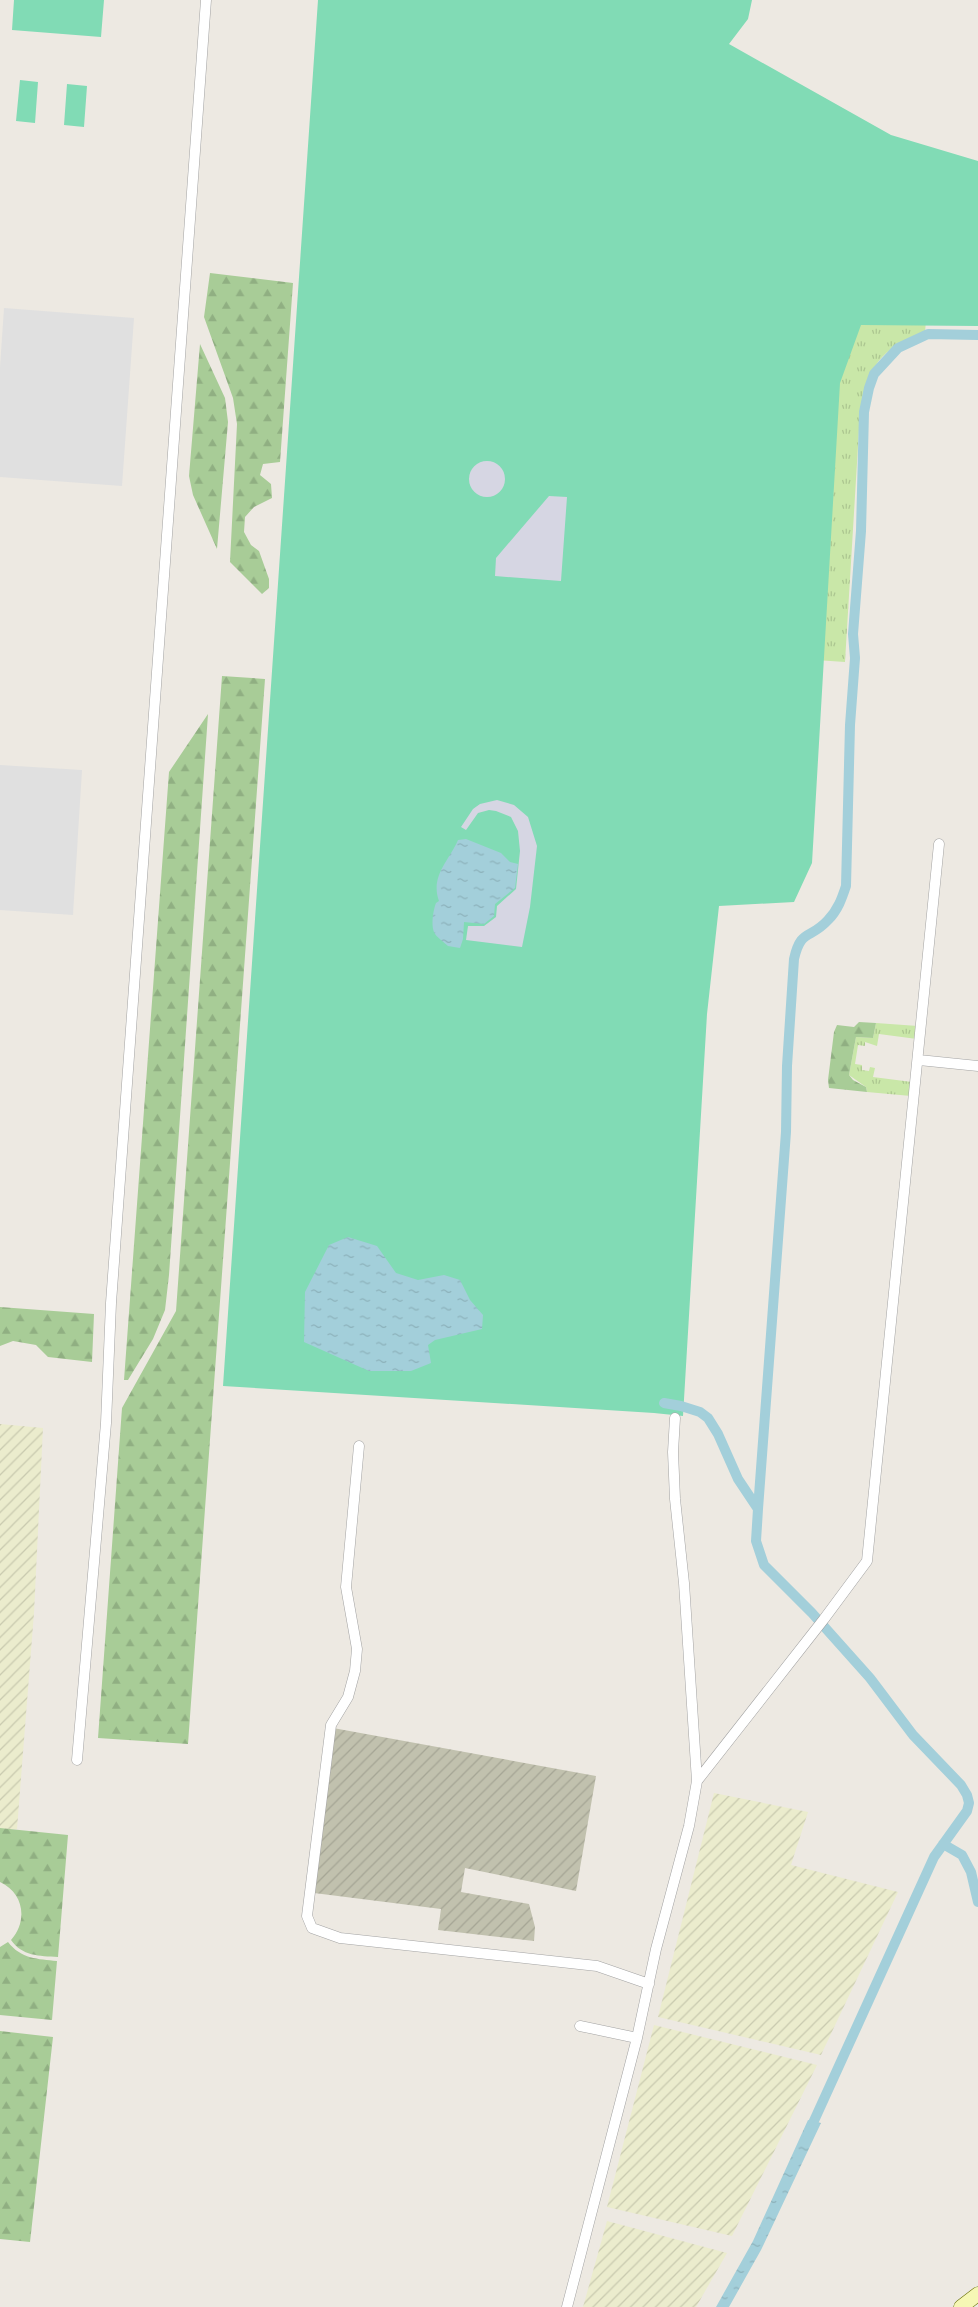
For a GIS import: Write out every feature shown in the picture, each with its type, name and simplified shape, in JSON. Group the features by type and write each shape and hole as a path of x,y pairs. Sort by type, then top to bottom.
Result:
{"street":[{"path":"77,1760 106,1423 111,1302 206,0"},
{"path":"697,1781 867,1561 900,1213 918,1060 939,844"},
{"path":"918,1060 978,1066"},
{"path":"566,2307 637,2038 689,1826 697,1781 684,1584 675,1499 673,1452 675,1418"},
{"path":"359,1446 346,1587 357,1649 356,1664 348,1697 331,1725 307,1916 312,1928 340,1938 597,1966 649,1984"},
{"path":"580,2026 637,2038"},
{"path":"961,2307 978,2294"}],"shaded area":[{"path":"4,308 134,318 122,486 0,477 0,367"},
{"path":"487,461 499,467 505,479 499,491 487,497 475,491 469,479 475,467"},
{"path":"549,496 567,497 561,581 495,576 496,558"},
{"path":"0,765 82,770 73,915 0,910"},
{"path":"497,800 514,805 528,817 537,846 530,907 522,947 466,940 468,926 484,926 496,917 497,906 516,889 520,851 518,831 511,817 489,810 478,813 466,830 461,827 473,809 480,804"},
{"path":"0,1424 43,1428 34,1613 17,1829 0,1829"},
{"path":"333,1728 596,1776 576,1891 465,1868 461,1892 529,1904 535,1927 534,1941 438,1930 441,1909 314,1893"},
{"path":"714,1793 808,1812 791,1865 898,1892 821,2055 658,2017"},
{"path":"654,2025 817,2065 732,2236 607,2207"},
{"path":"607,2221 727,2253 696,2307 583,2307"}],"green space":[{"path":"14,0 104,0 101,37 12,30"},
{"path":"318,0 752,0 748,19 729,44 891,135 978,161 978,326 861,325 840,383 812,863 794,902 719,906 707,1014 683,1416 223,1386"},
{"path":"20,80 38,82 35,123 16,121"},
{"path":"67,84 87,86 84,127 64,125"},
{"path":"210,273 293,283 280,462 263,464 260,475 271,484 272,498 254,507 245,517 244,532 251,545 259,551 269,579 269,588 262,594 230,562 237,424 233,398 204,317"},
{"path":"928,299 925,332 897,345 879,361 872,371 863,397 860,413 845,662 801,659 756,356"},
{"path":"200,344 225,398 228,422 217,549 193,495 189,476"},
{"path":"222,676 265,679 188,1744 98,1738 122,1408 176,1311"},
{"path":"208,714 165,1310 153,1339 128,1380 124,1380 169,772"},
{"path":"859,1022 876,1023 873,1038 856,1037 849,1075 853,1080 866,1087 867,1092 829,1088 828,1080 834,1032 837,1025 854,1027"},
{"path":"876,1023 918,1026 917,1039 879,1034 877,1046 865,1042 865,1046 858,1045 855,1064 862,1065 862,1070 869,1071 870,1067 875,1068 873,1077 912,1082 911,1096 867,1092 866,1087 849,1075 856,1037 873,1038"},
{"path":"0,1307 94,1314 92,1362 48,1357 36,1345 13,1341 0,1346"},
{"path":"0,1828 68,1835 58,1957 26,1952 11,1940 20,1924 21,1908 19,1900 14,1893 0,1882"},
{"path":"8,1942 13,1948 24,1955 37,1959 57,1961 52,2020 0,2015 0,1947"},
{"path":"0,2031 53,2037 30,2242 0,2239"}],"water":[{"path":"466,839 501,853 510,862 518,864 515,888 495,904 494,916 484,924 464,922 463,939 460,948 448,946 434,932 433,914 436,903 439,901 437,884 442,869 458,840"},
{"path":"348,1237 377,1246 396,1273 418,1280 444,1275 460,1280 470,1300 483,1315 482,1329 435,1340 428,1345 431,1363 411,1371 369,1371 304,1342 305,1292 329,1245"},
{"path":"808,2120 821,2123 761,2250 729,2307 716,2307 753,2241"}],"waterway":[{"path":"758,1509 786,1132 787,1066 794,959 803,938 822,926 834,912 846,886 850,725 855,658 853,634 861,531 864,412 874,374 898,348 928,334 978,335"},
{"path":"664,1403 700,1412 708,1418 718,1434 738,1479 758,1509 756,1541 764,1565 812,1613 870,1678 913,1735 961,1785 969,1803 967,1811 934,1857 808,2134"},
{"path":"943,1844 962,1855 971,1872 978,1902"}]}
